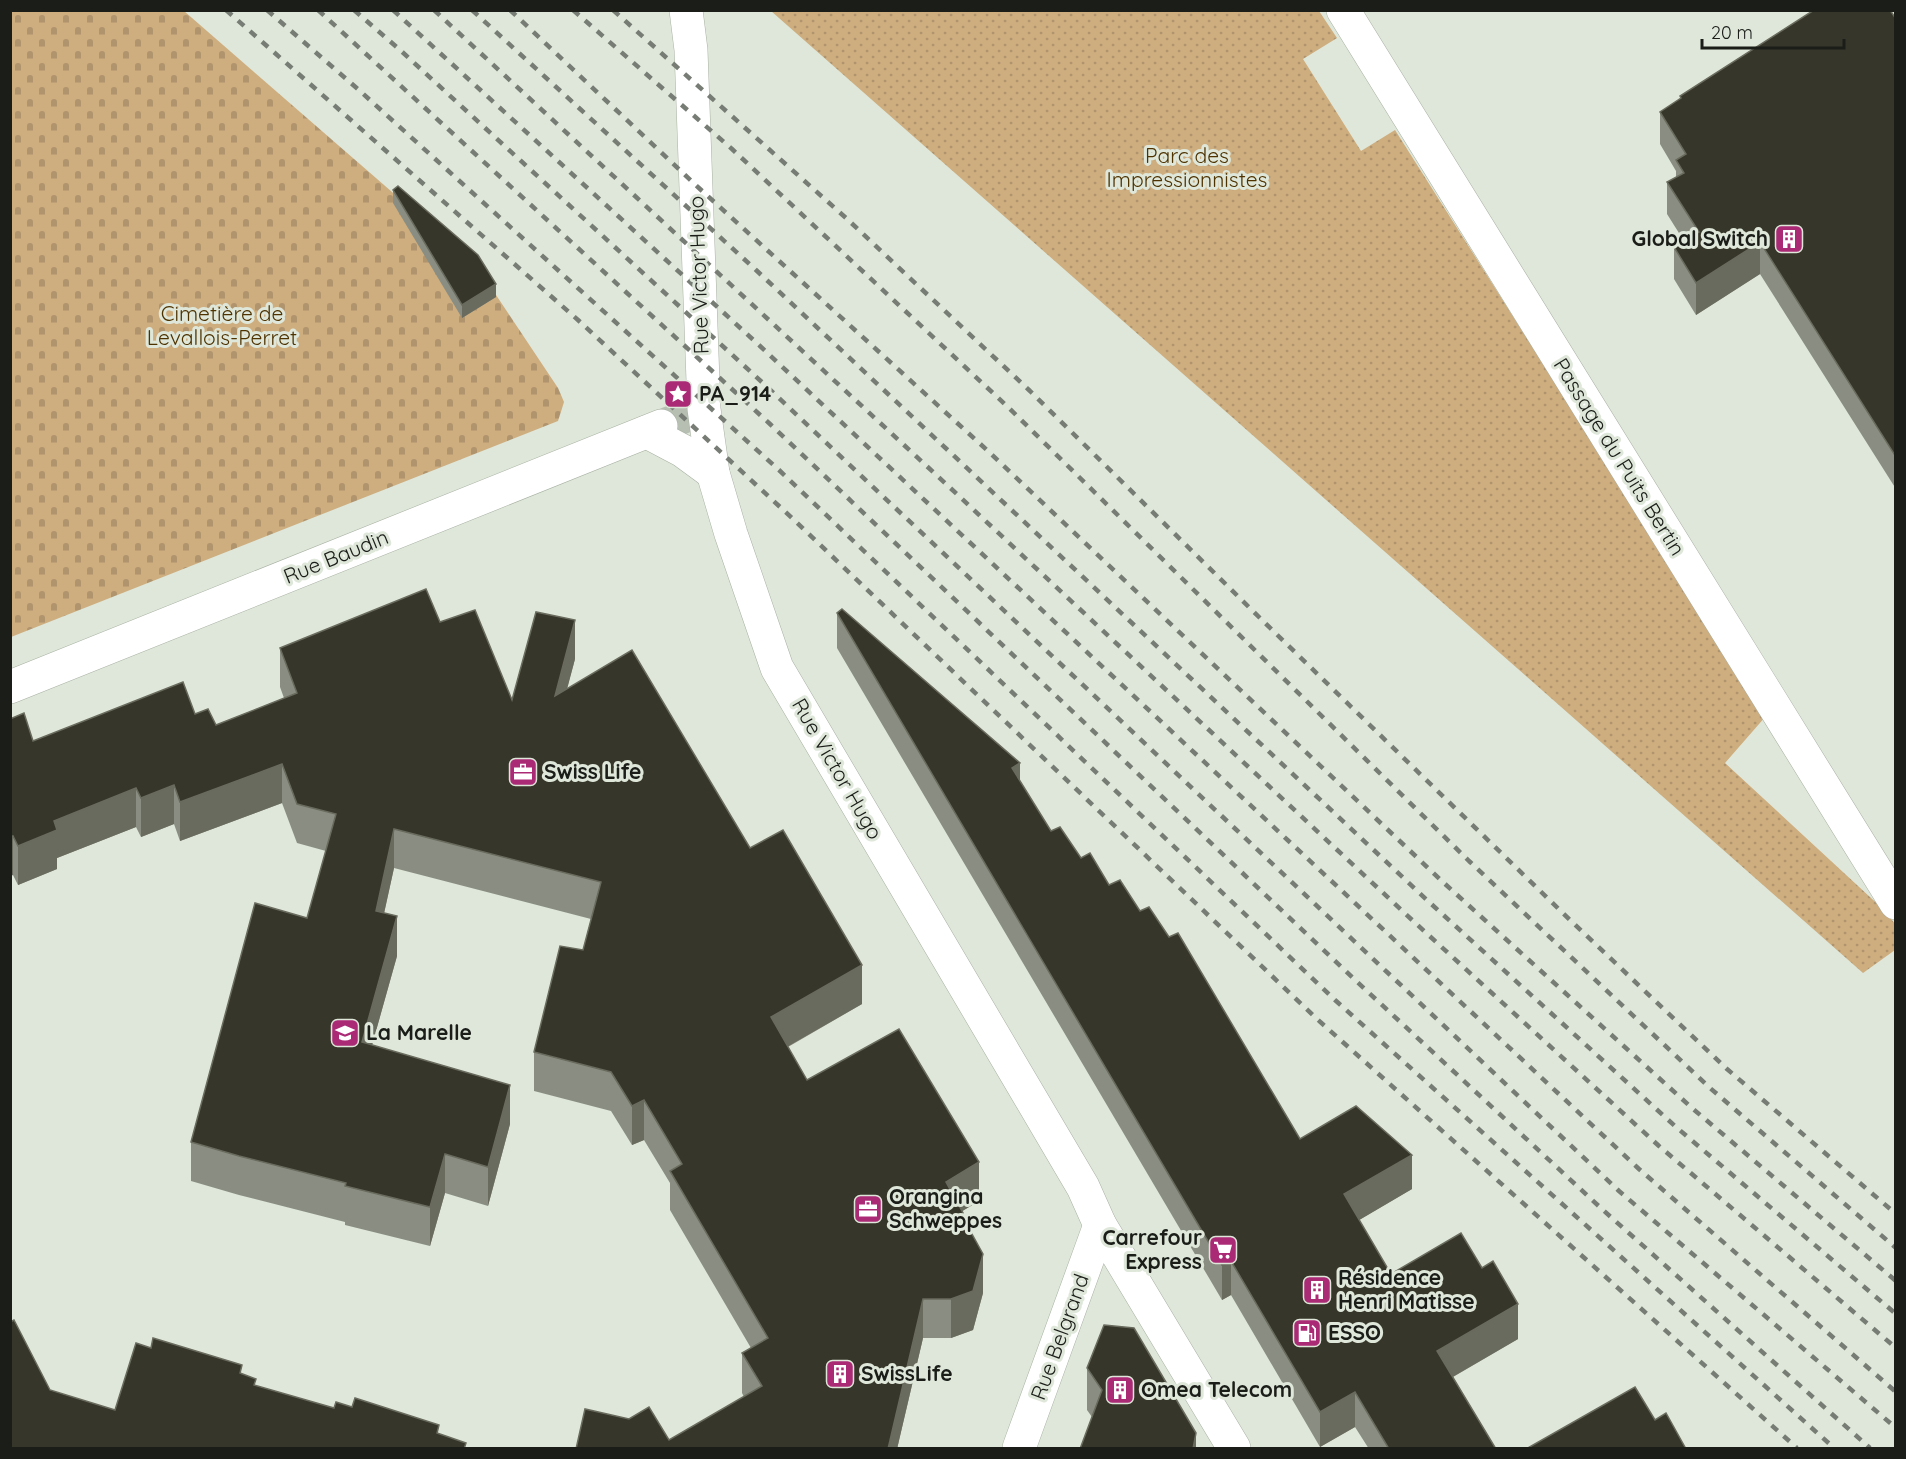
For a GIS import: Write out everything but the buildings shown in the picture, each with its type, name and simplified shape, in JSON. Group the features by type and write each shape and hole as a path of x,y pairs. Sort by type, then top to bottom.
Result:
{"street":[{"name":"Rue Victor Hugo","path":"686,10 691,50 704,409 713,473 731,534 777,668 1083,1187 1100,1225 1234,1449"},
{"path":"691,50 698,19 703,10"},
{"name":"Passage du Puits Bertin","path":"1343,10 1896,903"},
{"name":"Rue Baudin","path":"10,687 654,429 713,473"},
{"name":"Rue Belgrand","path":"1019,1449 1100,1225"}],"green space":[{"name":"Cimetière de Levallois-Perret","path":"11,11 184,11 476,265 558,388 564,402 558,421 11,637"},
{"name":"Parc des Impressionnistes","path":"771,11 1319,11 1337,38 1303,59 1361,151 1395,130 1766,716 1725,763 1884,910 1895,924 1895,950 1863,973"}],"tunnel":[{"path":"661,426 704,409"}],"railway":[{"path":"226,10 578,320 792,518 1317,1019 1797,1448"},
{"path":"267,10 360,91 779,470 1335,1000 1834,1448"},
{"path":"318,10 770,424 1354,979 1603,1210 1870,1448"},
{"path":"354,10 764,384 1619,1191 1896,1428"},
{"path":"393,10 760,346 1639,1169 1896,1392"},
{"path":"434,10 1411,919 1659,1146 1896,1348"},
{"path":"472,10 756,270 1428,901 1676,1127 1896,1314"},
{"path":"510,10 700,189 988,451 1444,883 1692,1108 1896,1281"},
{"path":"573,10 732,149 1010,409 1469,861 1710,1088 1896,1248"},
{"path":"613,10 846,218 1030,391 1570,920 1727,1069 1896,1214"}],"place":[{"name":"Global Switch","path":"1789,239"},
{"name":"PA_914","path":"678,394"},
{"name":"Swiss Life","path":"523,772"},
{"name":"La Marelle","path":"345,1033"},
{"name":"Orangina Schweppes","path":"868,1209"},
{"name":"Carrefour Express","path":"1223,1250"},
{"name":"Résidence Henri Matisse","path":"1317,1290"},
{"name":"ESSO","path":"1307,1333"},
{"name":"SwissLife","path":"840,1374"},
{"name":"Omea Telecom","path":"1120,1390"}]}
